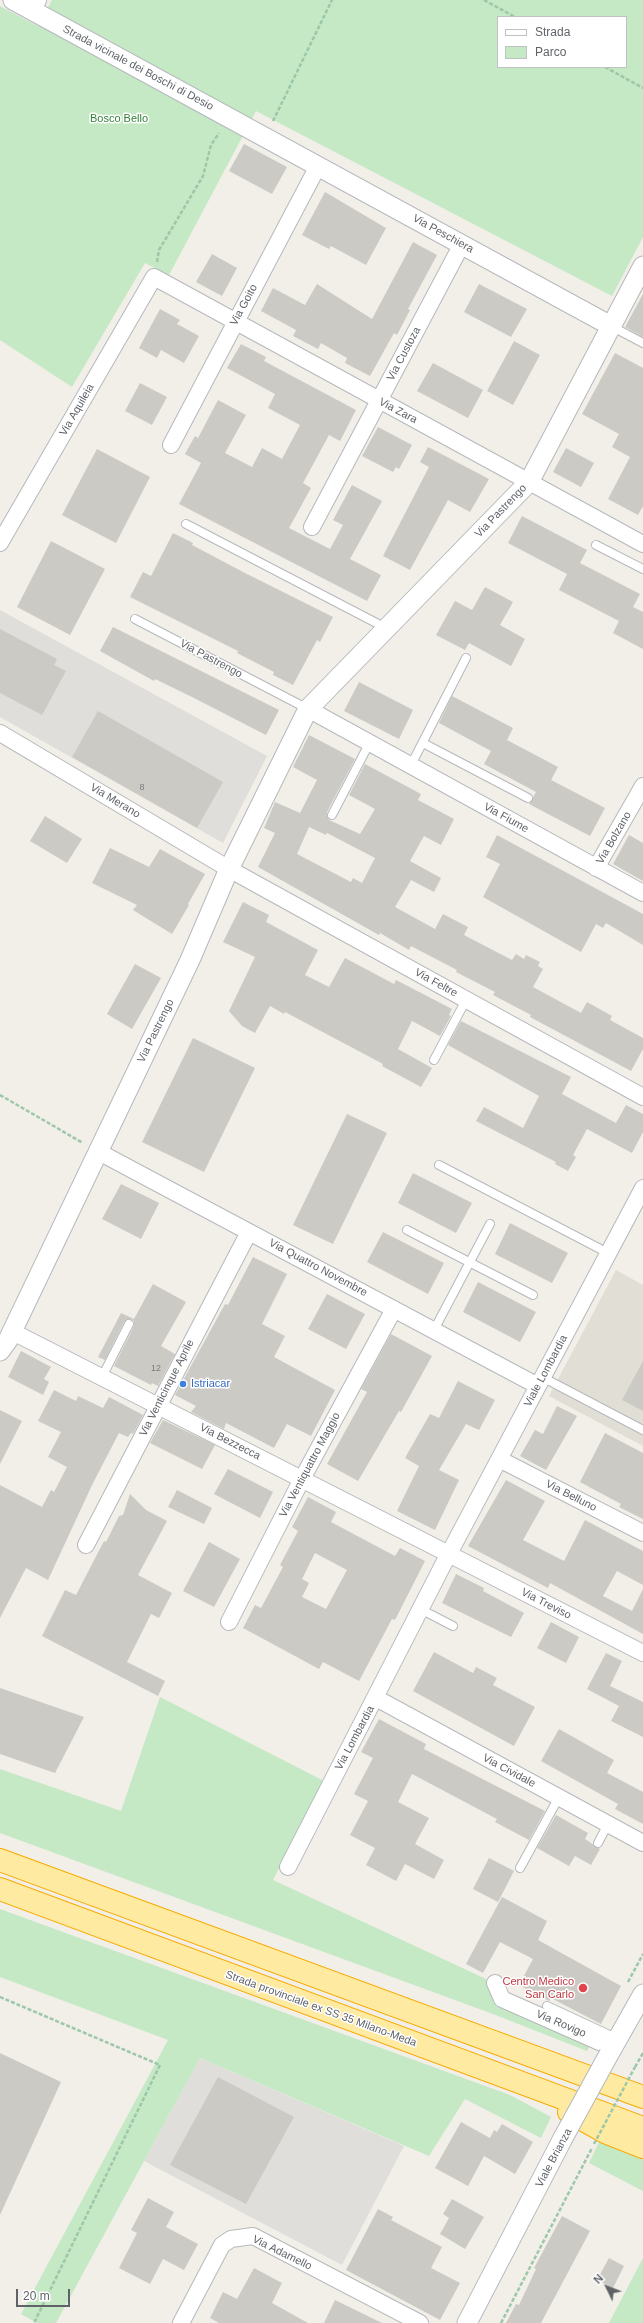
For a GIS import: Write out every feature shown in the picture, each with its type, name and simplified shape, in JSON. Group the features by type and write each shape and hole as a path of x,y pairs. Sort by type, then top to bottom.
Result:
{"highway":[{"path":"0,1860 643,2097"},
{"name":"Strada provinciale ex SS 35 Milano-Meda","path":"0,1889 643,2128"},
{"path":"517,2081 605,2132 643,2147"}],"street":[{"name":"Strada vicinale dei Boschi di Desio","path":"13,0 36,6 235,121"},
{"name":"Via Peschiera","path":"235,121 266,136 611,326"},
{"name":"Via Goito","path":"171,445 318,166"},
{"name":"Via Custoza","path":"312,527 462,244"},
{"name":"Via Pastrengo","path":"0,1351 190,960 229,869 308,709 529,482 643,266"},
{"name":"Via Zara","path":"154,277 235,323 643,544"},
{"name":"Via Aquileia","path":"1,540 154,277"},
{"name":"Via Fiume","path":"308,709 643,893"},
{"name":"Via Merano","path":"0,733 229,869"},
{"name":"Via Bolzano","path":"596,868 643,786"},
{"name":"Via Feltre","path":"229,869 643,1097"},
{"name":"Via Quattro Novembre","path":"97,1151 434,1330 540,1381"},
{"name":"Viale Lombardia","path":"449,1555 608,1253 642,1194"},
{"name":"Via Venticinque Aprile","path":"86,1546 249,1232"},
{"name":"Via Ventiquattro Maggio","path":"229,1622 302,1479 394,1309"},
{"name":"Via Bezzecca","path":"11,1331 449,1555"},
{"name":"Via Belluno","path":"499,1459 643,1533"},
{"name":"Via Lombardia","path":"288,1867 422,1610 449,1555"},
{"name":"Via Treviso","path":"449,1555 643,1653"},
{"name":"Via Cividale","path":"376,1698 643,1843"},
{"name":"Via Rovigo","path":"495,1983 502,1999 614,2047"},
{"name":"Viale Brianza","path":"467,2323 564,2138 643,1994"},
{"name":"Via Adamello","path":"181,2323 222,2245 231,2239 253,2236 420,2323"}],"lane":[{"name":"Via Peschiera","path":"611,326 643,343"},
{"path":"186,524 387,629"},
{"path":"596,545 643,569"},
{"name":"Via Pastrengo","path":"136,619 308,709"},
{"path":"411,766 466,658"},
{"path":"332,815 370,742"},
{"path":"422,743 528,798"},
{"path":"434,1060 466,1000"},
{"path":"439,1165 608,1253"},
{"path":"434,1330 490,1224"},
{"path":"406,1230 533,1295"},
{"path":"102,1377 129,1324"},
{"path":"540,1381 643,1430"},
{"path":"422,1610 453,1626"},
{"path":"520,1868 559,1798"},
{"path":"598,1843 608,1824"},
{"path":"547,2006 614,2047"}],"path":[{"path":"266,136 332,0"},
{"path":"484,0 513,16"},
{"path":"607,68 643,88"},
{"path":"154,277 159,250 203,176 211,145 235,121"},
{"path":"0,1095 97,1151"},
{"path":"0,1997 160,2065 34,2323"},
{"path":"500,2323 643,2053"}],"shaded area":[{"path":"0,610 267,756 223,843 0,717"},
{"path":"616,1270 643,1285 643,1446 549,1396"},
{"path":"200,2058 404,2146 342,2265 144,2161"}],"green space":[{"name":"Bosco Bello","path":"52,0 643,0 643,237 612,296 256,111 169,275 145,263 72,387 0,340 0,6 38,26"},
{"path":"160,1697 324,1781 273,1880 486,1979 496,2006 591,2044 587,2051 493,2014 0,1833 0,1769 121,1811"},
{"path":"0,1909 510,2095 551,2117 541,2138 465,2099 429,2156 200,2058 56,2323 37,2323 21,2314 168,2040 0,1977"},
{"path":"601,2138 643,2155 643,2191 589,2163"},
{"path":"643,2258 643,2323 609,2323"}],"building":[{"path":"244,144 287,167 272,194 229,171"},
{"path":"325,192 386,228 366,265 331,246 329,249 302,235"},
{"path":"413,242 437,255 408,309 410,310 397,335 394,333 370,376 345,363 347,358 321,343 318,349 293,336 296,330 261,311 273,288 305,305 317,284 372,319"},
{"path":"212,254 237,268 222,296 196,282"},
{"path":"479,284 527,309 511,337 464,312"},
{"path":"643,294 643,337 625,327"},
{"path":"160,309 180,320 177,324 199,336 184,363 161,350 157,358 139,348"},
{"path":"514,341 540,355 513,405 487,391"},
{"path":"241,344 266,357 264,361 356,410 340,441 329,435 303,483 311,488 289,528 330,549 343,525 333,520 352,485 382,501 350,559 381,575 367,601 179,504 201,463 185,454 195,436 198,438 218,400 246,415 225,453 252,467 262,448 282,459 300,425 268,408 275,394 227,368"},
{"path":"615,353 643,368 643,506 638,515 608,499 630,457 612,447 619,434 582,414"},
{"path":"433,363 483,390 468,418 417,391"},
{"path":"140,383 167,397 152,425 125,411"},
{"path":"378,427 412,445 399,469 396,467 393,472 362,456"},
{"path":"428,447 489,479 470,512 448,500 410,570 383,556 429,467 420,462"},
{"path":"566,448 594,463 581,487 553,472"},
{"path":"97,449 150,477 116,543 62,515"},
{"path":"522,516 587,550 580,563 640,594 633,607 643,612 643,649 613,633 619,621 559,590 567,574 508,543"},
{"path":"173,533 193,543 192,545 245,573 333,617 320,642 317,640 293,685 273,675 274,672 237,653 238,651 130,597 143,572 151,576"},
{"path":"51,541 105,569 70,635 17,607"},
{"path":"485,587 513,602 500,625 525,639 511,666 469,643 465,650 436,635 455,601 472,610"},
{"path":"113,627 279,710 266,735 155,679 154,681 100,651"},
{"path":"0,629 57,659 54,665 66,671 42,715 0,693"},
{"path":"359,682 413,710 399,739 344,711"},
{"path":"452,696 513,728 507,740 558,767 551,780 605,808 590,836 529,804 536,792 484,764 491,751 439,723"},
{"path":"98,711 223,782 197,828 72,757"},
{"path":"309,735 355,759 327,812 329,820 360,834 375,809 349,795 365,764 421,794 418,800 454,819 441,845 424,836 410,861 441,878 434,892 411,880 395,907 435,929 443,914 468,927 464,935 512,960 516,954 524,959 526,955 540,962 538,966 543,969 533,987 581,1013 587,1002 612,1016 610,1020 643,1038 643,1049 631,1071 530,1017 531,1015 493,995 495,992 456,972 457,970 411,946 409,950 380,933 379,935 258,867 275,833 264,828 275,802 300,813 317,780 293,767","holes":["309,827 326,835 327,833 375,858 362,883 353,878 351,882 297,854"]},
{"path":"45,816 82,839 67,863 30,841"},
{"path":"497,835 643,914 643,945 606,923 603,928 596,924 581,952 483,897 500,864 486,857"},
{"path":"629,835 643,843 643,881 613,864"},
{"path":"110,848 149,867 160,849 205,874 172,934 133,910 137,905 92,883"},
{"path":"243,902 269,915 266,922 318,950 305,975 329,987 345,958 394,984 396,980 452,1009 449,1015 451,1016 440,1036 412,1021 398,1049 432,1068 421,1087 382,1066 383,1064 285,1012 284,1014 270,1006 255,1033 242,1026 229,1011 255,957 223,942"},
{"path":"135,964 161,978 132,1029 107,1014"},
{"path":"461,1021 571,1077 562,1094 616,1123 626,1105 643,1114 643,1132 632,1153 587,1129 573,1155 576,1157 568,1171 555,1164 556,1162 476,1121 484,1107 523,1128 539,1096 448,1045"},
{"path":"193,1038 255,1068 204,1172 142,1142"},
{"path":"347,1114 387,1133 333,1244 293,1225"},
{"path":"413,1173 472,1203 456,1233 398,1203"},
{"path":"121,1184 159,1203 141,1239 102,1219"},
{"path":"510,1223 568,1253 552,1283 495,1254"},
{"path":"383,1232 444,1263 428,1294 367,1262"},
{"path":"253,1257 287,1274 262,1324 285,1336 274,1357 335,1390 311,1436 287,1424 274,1448 226,1423 224,1429 191,1412 196,1406 175,1395 225,1304 228,1305"},
{"path":"478,1282 536,1312 520,1342 463,1312"},
{"path":"153,1284 186,1302 161,1346 175,1354 158,1386 152,1383 151,1385 114,1366 134,1326 134,1321 131,1319 124,1322 105,1360 98,1357 121,1313 134,1319"},
{"path":"327,1294 365,1314 346,1349 308,1329"},
{"path":"391,1334 432,1356 401,1412 399,1411 358,1481 327,1464 367,1392 361,1389"},
{"path":"21,1351 51,1367 44,1379 49,1382 43,1395 8,1377"},
{"path":"643,1361 643,1411 622,1400"},
{"path":"458,1381 495,1400 479,1430 466,1424 439,1470 459,1480 435,1530 397,1511 419,1466 405,1458 430,1414 439,1418"},
{"path":"54,1390 76,1401 78,1396 103,1408 109,1397 143,1415 133,1434 131,1433 128,1437 119,1433 93,1483 48,1580 26,1568 0,1618 0,1485 42,1507 51,1490 54,1492 67,1467 48,1457 61,1432 38,1421"},
{"path":"557,1406 577,1416 546,1470 520,1456 535,1430 543,1434"},
{"path":"0,1410 22,1421 0,1464"},
{"path":"163,1420 215,1445 202,1469 150,1443"},
{"path":"605,1433 643,1453 643,1519 619,1507 621,1504 580,1482"},
{"path":"228,1469 273,1492 260,1518 214,1494"},
{"path":"506,1480 545,1501 523,1540 564,1561 585,1520 643,1551 643,1585 617,1571 603,1596 632,1611 643,1589 643,1634 550,1583 548,1588 468,1546"},
{"path":"177,1490 212,1508 204,1524 168,1507"},
{"path":"130,1494 146,1510 167,1521 138,1575 172,1593 159,1618 151,1614 127,1662 165,1681 158,1696 42,1636 65,1590 76,1595 104,1541 106,1542 119,1516 123,1515"},
{"path":"308,1497 336,1512 331,1522 395,1556 400,1548 425,1561 395,1620 392,1619 359,1681 323,1662 319,1669 243,1628 255,1605 261,1608 283,1567 280,1565 298,1531 292,1527","holes":["315,1553 347,1570 326,1609 302,1597 309,1583 302,1579"]},
{"path":"209,1542 240,1559 214,1607 183,1591"},
{"path":"456,1574 484,1588 483,1591 524,1613 511,1637 442,1603"},
{"path":"551,1622 579,1637 566,1663 537,1648"},
{"path":"434,1652 473,1673 476,1667 497,1678 493,1685 535,1707 514,1746 413,1691"},
{"path":"606,1653 622,1661 610,1686 643,1702 643,1737 611,1721 619,1706 587,1689"},
{"path":"0,1688 84,1717 55,1773 0,1754"},
{"path":"379,1719 426,1744 424,1749 545,1811 529,1840 495,1822 497,1819 412,1774 398,1802 429,1818 415,1844 444,1860 434,1879 405,1864 396,1881 366,1865 375,1848 350,1835 368,1801 354,1794 373,1758 361,1752"},
{"path":"559,1729 614,1760 607,1773 643,1792 643,1824 615,1809 618,1804 541,1761"},
{"path":"556,1815 588,1833 585,1839 600,1849 591,1865 575,1856 569,1866 537,1848"},
{"path":"489,1858 514,1871 498,1902 473,1889"},
{"path":"502,1897 547,1921 538,1940 621,1986 601,2024 551,1998 549,2001 519,1985 533,1959 500,1942 483,1973 466,1964"},
{"path":"0,2053 61,2082 0,2215"},
{"path":"218,2077 294,2117 246,2204 170,2165"},
{"path":"461,2122 490,2138 494,2130 497,2132 502,2124 533,2142 515,2174 484,2156 468,2186 435,2168"},
{"path":"148,2198 174,2212 166,2227 198,2244 184,2270 163,2259 150,2284 119,2268 137,2233 131,2230"},
{"path":"452,2199 484,2217 465,2249 440,2234 449,2218 443,2214"},
{"path":"378,2209 393,2217 391,2220 442,2247 431,2268 460,2283 440,2320 346,2270"},
{"path":"562,2216 590,2231 541,2323 506,2323 516,2304 519,2305 536,2269 534,2268"},
{"path":"609,2258 624,2266 613,2288 597,2280"},
{"path":"254,2268 282,2283 272,2303 308,2323 219,2323 210,2318 223,2292 237,2299"},
{"path":"335,2300 382,2323 324,2323"}],"place":[{"name":"Istriacar","path":"183,1384"},
{"name":"Centro Medico San Carlo","path":"583,1988"}]}
